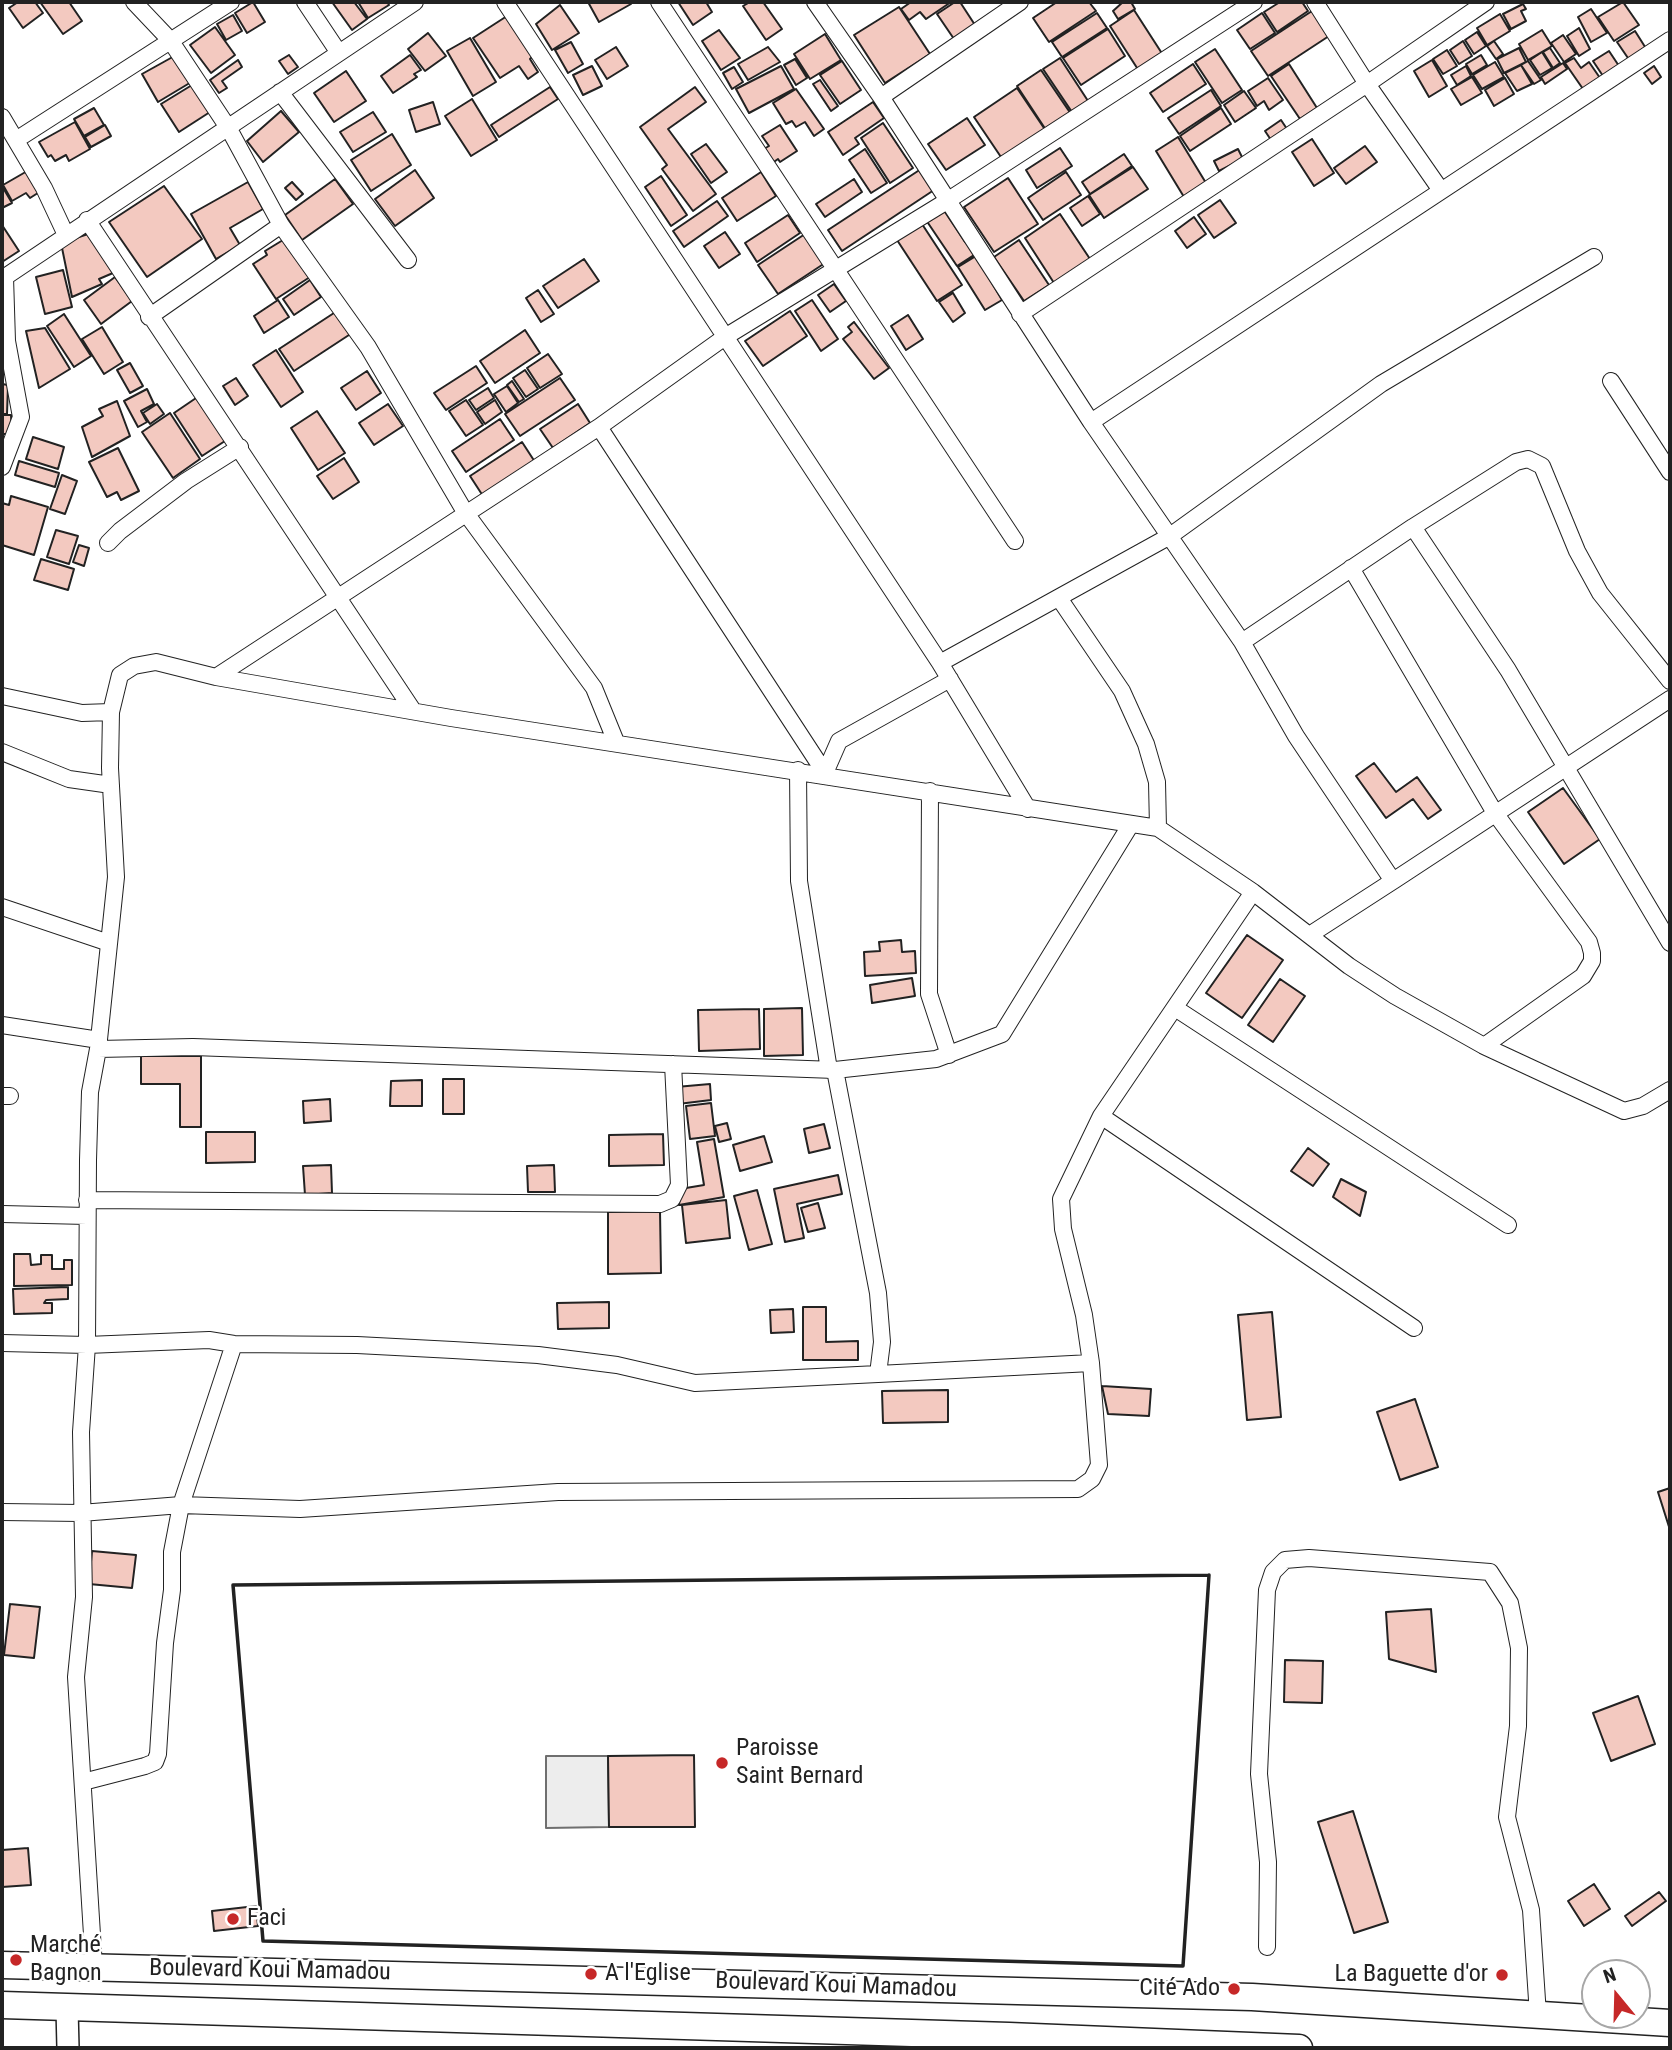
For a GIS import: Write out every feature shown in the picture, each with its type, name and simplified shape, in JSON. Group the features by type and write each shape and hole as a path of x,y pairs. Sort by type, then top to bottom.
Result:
{"main road":[{"name":"Boulevard Koui Mamadou","path":"2,1965 1252,1997 1670,2023"},
{"path":"507,2021 510,1977"},
{"name":"Boulevard Koui Mamadou","path":"2,2005 1009,2036 1299,2048"}],"street":[{"path":"135,2 170,40 229,129 282,225 368,347 465,512 594,688 616,743"},
{"path":"16,139 231,2"},
{"path":"305,2 339,53"},
{"path":"2,467 21,417 7,341 3,278 415,2"},
{"path":"505,2 940,663 1028,809"},
{"path":"659,2 1014,541"},
{"path":"815,2 881,97 1091,422 1242,642 1296,736 1393,881"},
{"path":"881,97 1020,2"},
{"path":"216,677 599,427 725,337 947,201 1254,2"},
{"path":"1315,2 1367,85 1440,190"},
{"path":"1020,314 1367,85 1486,2"},
{"path":"1091,422 1670,40"},
{"path":"280,92 408,260"},
{"path":"2,117 44,188 66,235"},
{"path":"87,220 412,709"},
{"path":"149,317 282,225"},
{"path":"940,663 1170,536 1381,384 1594,257"},
{"path":"1611,381 1670,472"},
{"path":"599,427 825,773"},
{"path":"108,543 186,481 240,447"},
{"path":"1242,642 1413,527 1516,462 1536,460 1542,466 1577,551 1600,593 1670,681"},
{"path":"1413,527 1508,670 1670,943"},
{"path":"1351,568 1495,813 1588,942 1592,961 1583,976 1485,1046"},
{"path":"1059,598 1122,691 1146,744 1157,782 1158,828"},
{"path":"94,1967 76,1677 84,1597 81,1432 86,1345 90,1093 99,1045 116,877 111,785 111,712 120,676 134,666 156,662 216,677 1158,828 1253,892 1311,934 1349,966 1395,996 1485,1046 1624,1111 1643,1106 1670,1090"},
{"path":"825,773 839,741 950,679"},
{"path":"2,696 82,713 111,712"},
{"path":"1311,934 1670,699"},
{"path":"2,752 69,779 111,785"},
{"path":"798,770 799,881 832,1070 878,1293 882,1342 878,1374"},
{"path":"930,791 929,994 949,1055"},
{"path":"2,1025 99,1045 832,1070 949,1055 1002,1034 1131,824"},
{"path":"2,1512 81,1513 181,1505 300,1509 558,1492 1078,1489 1092,1479 1098,1465 1091,1363 1084,1315 1063,1229 1061,1199 1101,1116 1253,892"},
{"path":"2,907 109,943"},
{"path":"1175,1008 1508,1225"},
{"path":"2,1214 87,1208 660,1204 672,1199 679,1185 673,1064"},
{"path":"1101,1116 1414,1328"},
{"path":"2,1343 86,1345 209,1340 234,1344 357,1345 538,1355 659,1373 695,1382 1091,1363"},
{"path":"83,1782 145,1766 155,1762 158,1754 165,1643 172,1590 172,1552 181,1505 234,1344"},
{"path":"1267,1947 1268,1862 1259,1774 1267,1590 1273,1573 1284,1560 1309,1558 1490,1572 1510,1603 1518,1648 1518,1726 1507,1817 1531,1910 1538,2015"},
{"path":"67,2008 68,2048"}],"shaded area":[{"path":"546,1756 608,1756 609,1827 546,1828"}],"building":[{"path":"18,2 35,2 43,13 23,28 9,8"},
{"path":"40,2 69,2 82,21 63,34"},
{"path":"253,2 265,22 247,33 235,13"},
{"path":"332,2 354,2 367,19 352,30"},
{"path":"358,2 387,2 389,5 368,18"},
{"path":"588,2 630,2 631,4 599,22"},
{"path":"678,2 706,2 712,12 693,25"},
{"path":"750,2 763,2 782,29 766,40 743,6"},
{"path":"911,2 951,2 926,19 920,12 909,20 901,9"},
{"path":"955,2 960,2 975,25 954,39 937,14"},
{"path":"1057,2 1089,2 1096,11 1049,42 1033,18"},
{"path":"1123,2 1131,2 1135,9 1118,19 1113,11"},
{"path":"1280,2 1302,2 1308,11 1277,32 1264,12"},
{"path":"1623,2 1639,25 1614,41 1598,17"},
{"path":"1523,4 1526,9 1521,11 1526,21 1511,29 1503,14"},
{"path":"560,5 579,33 552,50 536,24"},
{"path":"899,7 930,54 885,83 854,35"},
{"path":"1591,9 1607,33 1591,42 1578,17"},
{"path":"1134,10 1163,55 1139,71 1110,26"},
{"path":"1312,11 1329,36 1268,76 1251,51"},
{"path":"1097,13 1107,28 1062,57 1052,42"},
{"path":"1262,13 1275,33 1250,49 1237,30"},
{"path":"1500,14 1510,31 1487,45 1477,28"},
{"path":"233,15 242,31 226,40 217,24"},
{"path":"507,16 533,56 530,59 538,72 528,79 519,66 500,78 473,38"},
{"path":"215,27 235,55 211,73 190,45"},
{"path":"1579,28 1590,49 1579,56 1567,36"},
{"path":"1108,29 1125,56 1081,85 1063,58"},
{"path":"719,30 740,58 721,70 702,41"},
{"path":"1542,30 1552,46 1528,60 1519,44"},
{"path":"1635,31 1647,50 1630,61 1617,42"},
{"path":"1477,32 1486,46 1474,54 1465,40"},
{"path":"428,33 446,56 425,71 408,49"},
{"path":"825,34 841,60 810,79 794,54"},
{"path":"1563,35 1576,54 1564,62 1551,43"},
{"path":"470,38 496,82 473,96 447,51"},
{"path":"1463,41 1472,56 1459,64 1450,50"},
{"path":"1494,41 1503,54 1496,59 1487,46"},
{"path":"571,42 583,64 568,73 555,50"},
{"path":"616,47 628,66 607,79 595,60"},
{"path":"768,47 780,62 748,80 738,64"},
{"path":"1519,48 1526,62 1504,73 1497,59"},
{"path":"1550,48 1560,63 1553,68 1543,52"},
{"path":"1215,49 1242,90 1222,103 1195,62"},
{"path":"1447,50 1457,66 1443,74 1433,59"},
{"path":"1609,51 1619,66 1603,76 1593,61"},
{"path":"1542,52 1552,68 1540,75 1530,60"},
{"path":"178,54 193,81 158,102 142,74"},
{"path":"289,55 298,67 288,74 279,61"},
{"path":"410,55 421,70 414,74 417,77 393,93 381,76"},
{"path":"1481,55 1487,65 1472,74 1466,64"},
{"path":"1060,58 1090,104 1074,115 1043,69"},
{"path":"1574,58 1581,68 1589,62 1600,78 1583,89 1565,63"},
{"path":"795,59 807,78 796,85 784,65"},
{"path":"238,60 242,67 222,81 227,88 219,93 210,80"},
{"path":"1432,60 1447,86 1429,97 1414,71"},
{"path":"842,61 861,90 840,104 820,75"},
{"path":"1528,61 1541,80 1534,84 1521,65"},
{"path":"1495,62 1504,77 1482,89 1473,75"},
{"path":"1563,63 1567,69 1545,84 1541,77"},
{"path":"1193,64 1206,84 1163,112 1150,93"},
{"path":"1289,64 1317,108 1300,119 1271,76"},
{"path":"1521,65 1532,84 1517,91 1505,73"},
{"path":"592,66 602,86 583,95 573,75"},
{"path":"781,66 794,89 749,113 736,89"},
{"path":"1466,66 1471,76 1457,85 1451,75"},
{"path":"1654,66 1661,77 1652,84 1644,73"},
{"path":"734,67 743,82 732,89 723,73"},
{"path":"1041,70 1073,117 1048,133 1017,86"},
{"path":"346,71 366,101 334,122 314,93"},
{"path":"1472,77 1482,93 1461,105 1451,89"},
{"path":"1268,78 1283,100 1269,110 1264,101 1257,106 1248,91"},
{"path":"1505,78 1514,94 1494,106 1485,90"},
{"path":"820,80 838,106 831,111 813,84"},
{"path":"192,85 210,112 179,132 161,104"},
{"path":"550,87 558,99 499,137 491,125"},
{"path":"695,87 706,102 668,129 716,194 693,211 662,169 667,165 640,127"},
{"path":"1017,88 1048,134 1005,163 974,117"},
{"path":"796,89 824,129 814,136 805,122 796,127 792,121 786,124 773,103"},
{"path":"1211,90 1221,106 1179,134 1168,118"},
{"path":"1244,91 1256,108 1235,122 1224,105"},
{"path":"472,99 497,140 471,156 445,116"},
{"path":"433,102 440,124 416,132 409,110"},
{"path":"873,102 884,118 855,138 859,144 843,155 828,132"},
{"path":"94,108 104,125 84,136 74,119"},
{"path":"1221,108 1231,124 1190,151 1180,136"},
{"path":"281,111 299,132 263,162 247,141"},
{"path":"373,112 386,132 353,152 340,132"},
{"path":"967,118 985,145 946,170 928,144"},
{"path":"1281,120 1287,129 1271,140 1265,131"},
{"path":"75,122 90,149 69,161 66,155 55,161 51,155 48,157 39,142"},
{"path":"883,123 913,168 890,183 861,138"},
{"path":"105,125 111,136 91,147 85,137"},
{"path":"780,125 797,151 780,162 778,159 771,164 762,150 769,146 762,136"},
{"path":"392,134 411,165 371,191 351,160"},
{"path":"1178,137 1206,183 1184,197 1156,151"},
{"path":"1312,139 1334,173 1314,186 1292,152"},
{"path":"706,144 727,172 711,183 691,154"},
{"path":"1365,146 1377,162 1346,184 1334,168"},
{"path":"1060,148 1072,166 1037,188 1026,170"},
{"path":"865,149 887,183 871,193 849,160"},
{"path":"1238,149 1243,159 1219,171 1214,161"},
{"path":"1124,154 1132,166 1090,194 1082,182"},
{"path":"1133,167 1148,189 1104,218 1089,195"},
{"path":"921,169 934,190 842,251 828,230"},
{"path":"29,170 41,191 30,198 26,193 12,201 3,185"},
{"path":"415,170 434,198 395,226 375,199"},
{"path":"761,172 776,196 737,221 722,198"},
{"path":"1066,172 1081,195 1043,220 1028,198"},
{"path":"661,176 687,215 671,226 645,187"},
{"path":"1008,178 1038,224 994,252 964,207"},
{"path":"335,179 353,204 302,240 285,215"},
{"path":"854,179 862,192 825,217 816,204"},
{"path":"248,182 263,209 230,228 240,245 216,259 191,214"},
{"path":"292,182 303,194 296,200 285,188"},
{"path":"2,186 12,203 2,208"},
{"path":"164,186 202,239 147,277 109,222"},
{"path":"1088,196 1100,214 1082,226 1070,208"},
{"path":"1220,200 1236,223 1214,238 1198,215"},
{"path":"717,201 728,216 684,247 673,231"},
{"path":"943,209 965,242 969,240 974,255 957,266 926,220"},
{"path":"1060,214 1090,259 1054,283 1025,238"},
{"path":"788,215 800,233 757,262 745,243"},
{"path":"1194,217 1206,234 1187,248 1175,231"},
{"path":"922,224 962,285 937,301 897,240"},
{"path":"2,225 19,251 2,262"},
{"path":"725,232 740,254 719,268 704,246"},
{"path":"88,234 113,273 99,279 102,284 72,297 61,243"},
{"path":"805,234 825,263 778,294 758,265"},
{"path":"283,240 310,277 276,299 253,264 267,255 265,251"},
{"path":"1019,240 1049,285 1024,301 994,257"},
{"path":"976,256 1002,300 985,310 958,267"},
{"path":"584,259 599,281 558,308 543,286"},
{"path":"63,270 72,307 45,314 36,277"},
{"path":"115,277 132,301 101,324 84,300"},
{"path":"310,280 321,297 294,315 283,299"},
{"path":"834,284 846,301 830,312 818,295"},
{"path":"538,290 554,314 541,322 526,298"},
{"path":"953,293 965,313 953,322 939,302"},
{"path":"278,300 289,317 264,333 254,316"},
{"path":"812,300 838,339 821,351 795,311"},
{"path":"337,311 352,333 294,371 279,349"},
{"path":"790,311 807,336 763,366 745,341"},
{"path":"64,314 91,356 74,367 47,326"},
{"path":"908,315 923,339 906,350 891,326"},
{"path":"854,322 889,368 874,379 843,339 852,332 848,327"},
{"path":"102,327 123,362 104,374 82,339"},
{"path":"45,328 70,369 39,388 26,331"},
{"path":"525,330 540,353 495,383 480,361"},
{"path":"276,350 303,392 281,407 253,365"},
{"path":"548,354 562,374 540,388 527,368"},
{"path":"130,363 143,386 130,393 117,370"},
{"path":"476,366 487,383 446,410 434,393"},
{"path":"525,370 538,389 526,397 513,378"},
{"path":"367,371 381,393 356,410 341,388"},
{"path":"236,378 248,396 235,405 223,386"},
{"path":"560,378 575,400 520,436 505,414"},
{"path":"512,381 524,399 519,402 507,385"},
{"path":"2,384 8,385 7,414 2,414"},
{"path":"507,386 518,403 506,412 494,394"},
{"path":"488,388 494,398 476,410 469,400"},
{"path":"147,389 154,404 141,411 147,422 138,427 124,401"},
{"path":"199,396 228,439 202,456 174,413"},
{"path":"466,400 483,425 466,436 449,411"},
{"path":"495,400 502,412 485,424 477,412"},
{"path":"117,401 130,436 92,457 82,427 103,416 99,409"},
{"path":"157,404 164,414 150,424 143,413"},
{"path":"388,404 403,426 374,445 359,423"},
{"path":"578,404 590,423 553,448 540,429"},
{"path":"317,411 345,453 318,470 291,428"},
{"path":"170,413 200,459 173,478 142,432"},
{"path":"2,415 11,415 12,434 2,434"},
{"path":"500,419 514,440 466,472 452,451"},
{"path":"33,437 64,447 58,469 26,459"},
{"path":"522,442 535,462 483,496 470,476"},
{"path":"118,448 139,491 121,500 117,492 107,497 89,462"},
{"path":"344,458 359,482 333,499 317,476"},
{"path":"19,461 59,473 55,487 15,475"},
{"path":"62,475 77,481 65,514 50,509"},
{"path":"11,496 48,507 34,555 2,545 2,503 9,505"},
{"path":"56,530 78,536 69,564 47,557"},
{"path":"79,545 89,548 84,566 73,562"},
{"path":"41,559 74,569 68,590 34,580"},
{"path":"1374,763 1396,792 1417,777 1441,810 1428,819 1413,799 1386,818 1356,776"},
{"path":"1563,788 1600,839 1564,864 1528,812"},
{"path":"1247,935 1283,960 1242,1018 1206,993"},
{"path":"901,940 902,952 915,951 916,973 865,976 864,952 880,951 879,942"},
{"path":"912,978 915,996 872,1003 870,985"},
{"path":"1280,979 1305,996 1273,1042 1248,1025"},
{"path":"802,1008 803,1055 764,1056 764,1009"},
{"path":"759,1009 760,1049 699,1051 698,1010"},
{"path":"141,1056 201,1056 201,1127 180,1127 180,1084 141,1084"},
{"path":"443,1079 464,1079 464,1114 443,1114"},
{"path":"422,1080 422,1106 390,1106 391,1081"},
{"path":"710,1084 711,1100 678,1104 676,1087"},
{"path":"330,1099 331,1121 304,1123 303,1101"},
{"path":"711,1103 715,1136 690,1139 686,1106"},
{"path":"727,1123 731,1139 719,1142 715,1126"},
{"path":"824,1124 830,1148 809,1153 804,1129"},
{"path":"206,1132 255,1132 255,1162 206,1163"},
{"path":"663,1134 664,1165 609,1166 609,1135"},
{"path":"764,1136 772,1162 740,1171 733,1145"},
{"path":"714,1139 724,1197 679,1205 680,1189 704,1185 697,1142"},
{"path":"1308,1148 1329,1164 1313,1186 1291,1171"},
{"path":"331,1165 332,1193 305,1195 303,1166"},
{"path":"554,1165 555,1192 528,1192 527,1166"},
{"path":"838,1175 842,1194 797,1204 804,1238 785,1242 774,1189"},
{"path":"1341,1179 1366,1192 1360,1216 1333,1197"},
{"path":"757,1190 772,1244 749,1250 734,1196"},
{"path":"726,1200 730,1238 686,1243 682,1205"},
{"path":"818,1203 825,1228 808,1232 801,1208"},
{"path":"660,1211 661,1273 608,1274 608,1212"},
{"path":"14,1254 30,1254 31,1265 41,1264 41,1255 52,1255 52,1269 64,1269 64,1260 72,1260 72,1285 14,1286"},
{"path":"68,1287 68,1299 46,1300 44,1303 52,1303 52,1313 14,1314 13,1289"},
{"path":"609,1302 609,1328 558,1329 557,1303"},
{"path":"803,1307 826,1307 826,1342 858,1341 858,1360 803,1360"},
{"path":"793,1309 794,1332 771,1333 770,1310"},
{"path":"1272,1312 1281,1417 1247,1420 1238,1315"},
{"path":"1102,1386 1151,1389 1149,1416 1108,1414"},
{"path":"948,1390 948,1422 883,1423 882,1391"},
{"path":"1415,1399 1438,1467 1400,1480 1377,1412"},
{"path":"1670,1488 1670,1530 1658,1492"},
{"path":"92,1551 136,1555 132,1588 89,1584"},
{"path":"10,1604 40,1607 34,1658 4,1655"},
{"path":"1431,1609 1436,1672 1389,1659 1386,1612"},
{"path":"1285,1660 1323,1661 1322,1703 1284,1702"},
{"path":"1638,1696 1655,1744 1611,1761 1593,1713"},
{"path":"694,1755 695,1827 609,1827 608,1756"},
{"path":"1353,1811 1388,1922 1354,1933 1318,1822"},
{"path":"28,1848 31,1885 2,1887 2,1850"},
{"path":"1594,1884 1610,1909 1584,1926 1568,1901"},
{"path":"1659,1892 1666,1901 1632,1926 1625,1916"},
{"path":"256,1906 258,1926 214,1931 212,1911"}],"wall":[{"path":"1209,1575 1183,1966 263,1941 233,1585 1209,1575"}],"place":[{"name":"Paroisse Saint Bernard","path":"722,1763"},
{"name":"Faci","path":"233,1919"},
{"name":"Marché Bagnon","path":"16,1960"},
{"name":"A l'Eglise","path":"591,1974"},
{"name":"La Baguette d'or","path":"1502,1975"},
{"name":"Cité Ado","path":"1234,1989"}]}
